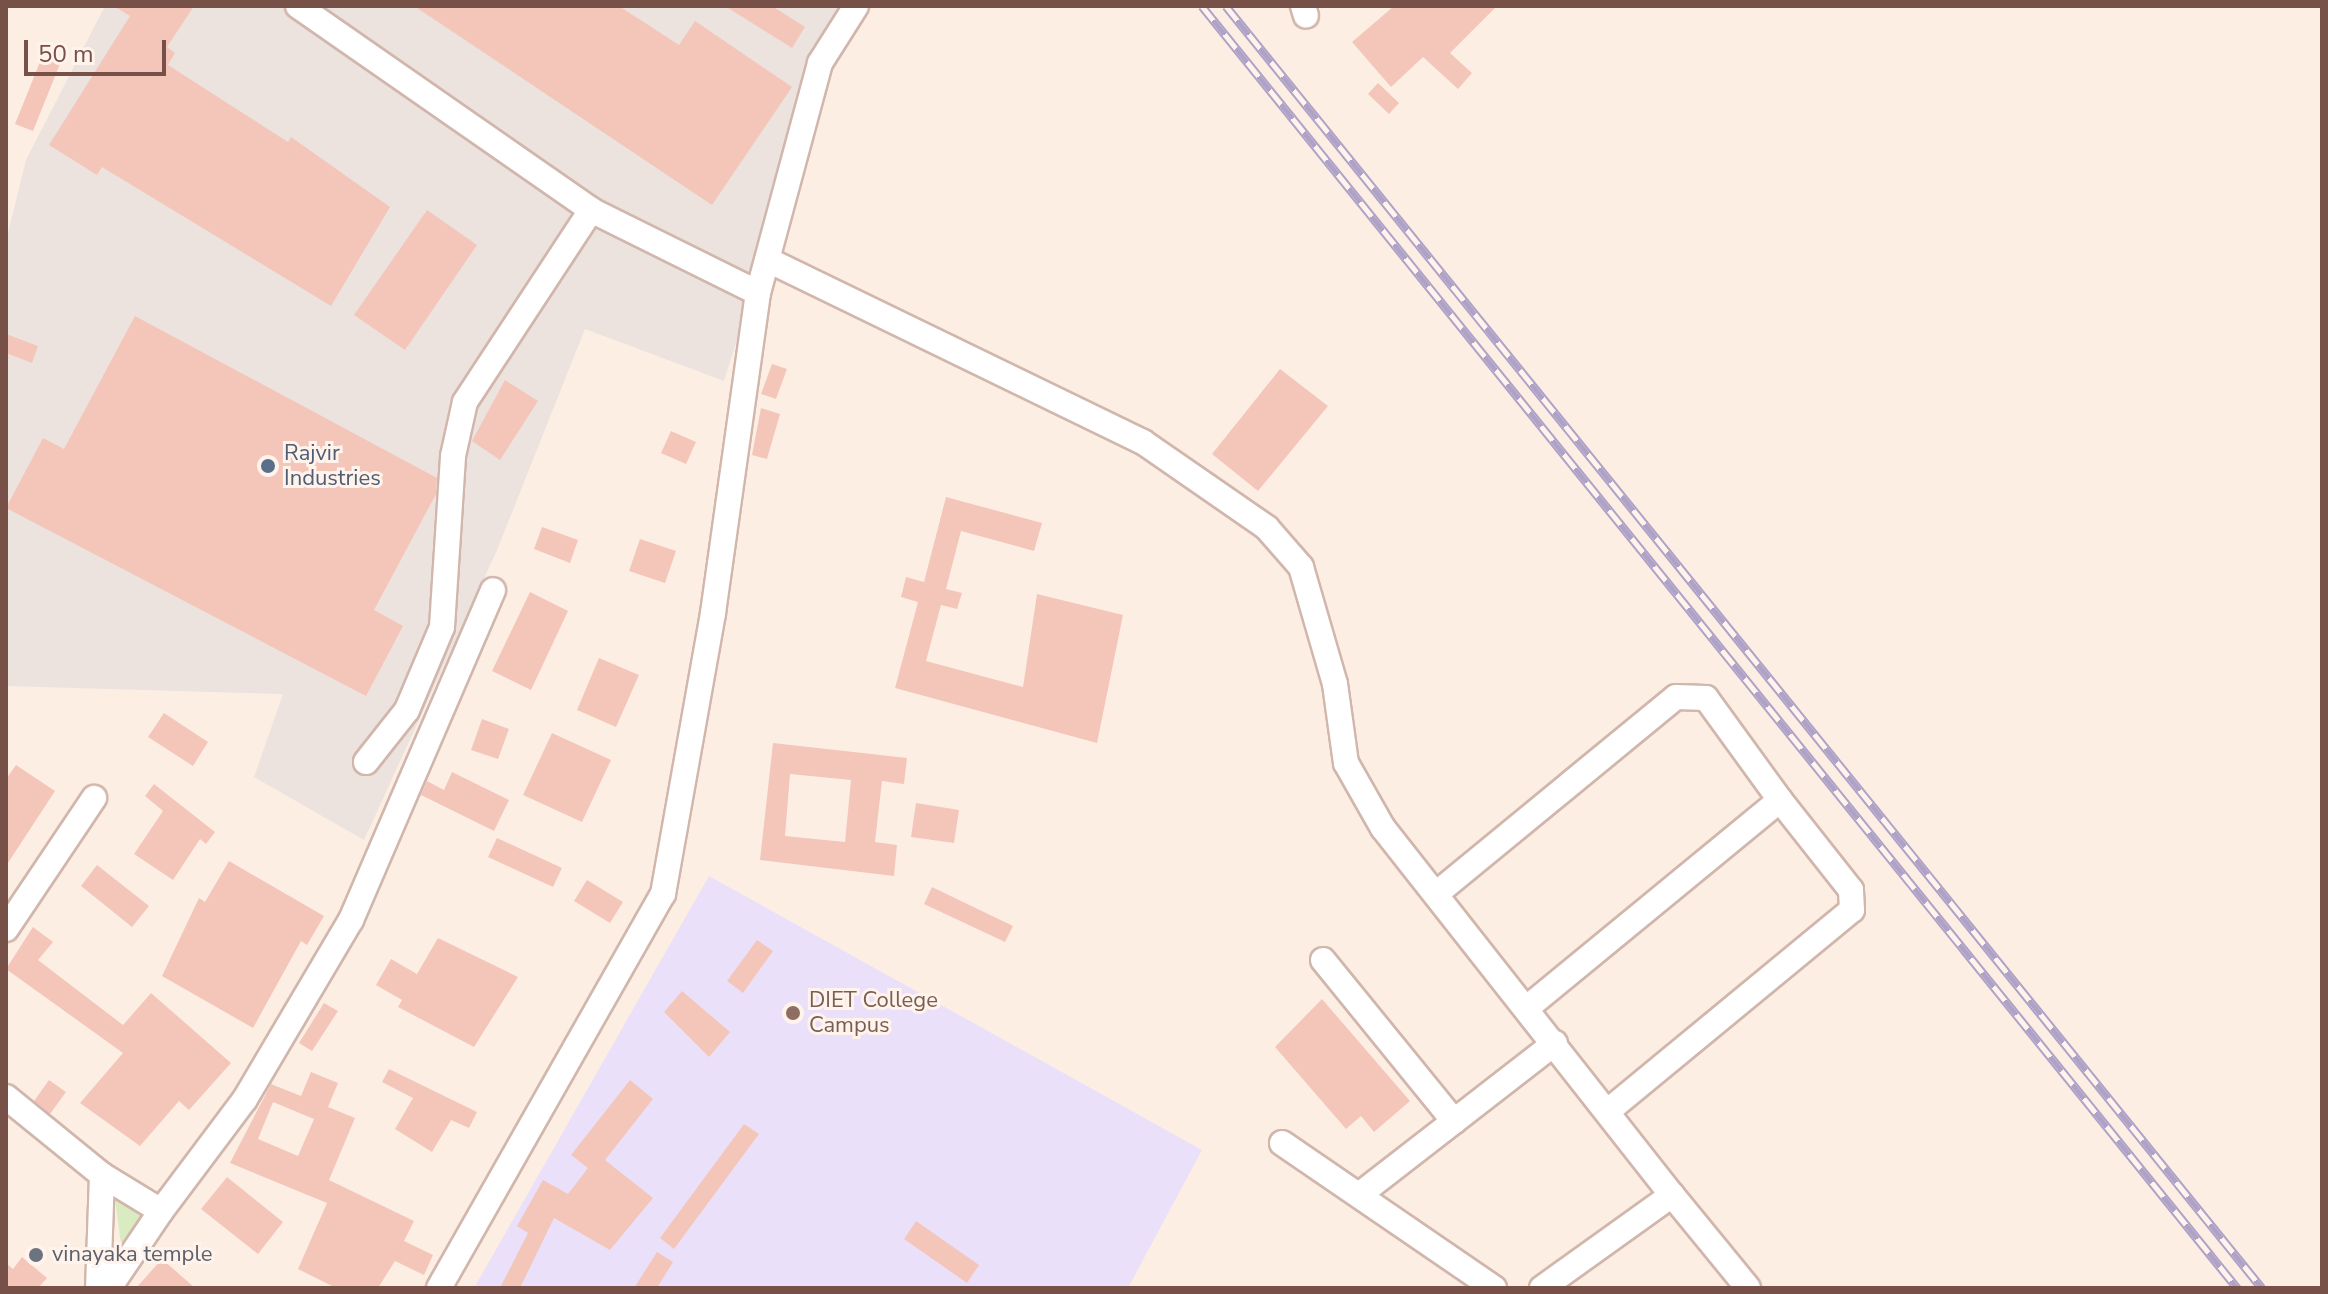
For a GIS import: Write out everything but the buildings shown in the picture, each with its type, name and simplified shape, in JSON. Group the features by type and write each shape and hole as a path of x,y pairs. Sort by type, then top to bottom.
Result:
{"street":[{"path":"298,6 591,210 758,293"},
{"path":"439,1288 663,894 713,613 758,293 820,63 856,6"},
{"path":"366,762 407,710 442,627 453,456 465,402 591,210"},
{"path":"768,260 1143,442 1267,528 1301,567 1335,684 1346,763 1383,828 1748,1288"},
{"path":"109,1288 161,1211 245,1099 351,920 493,590"},
{"path":"1436,894 1676,697 1706,698 1780,800 1851,890 1852,910 1608,1111"},
{"path":"6,929 94,798"},
{"path":"1527,1008 1780,800"},
{"path":"1323,960 1454,1121"},
{"path":"1359,1195 1555,1043"},
{"path":"6,1097 102,1175 161,1211"},
{"path":"1282,1143 1494,1288"},
{"path":"98,1288 102,1175"},
{"path":"1542,1288 1672,1195"}],"shaded area":[{"name":"Rajvir Industries","path":"105,6 861,6 803,130 724,381 585,329 497,550 364,840 254,777 283,694 6,686 6,241 26,160"},
{"name":"DIET College Campus","path":"709,876 1202,1150 1128,1288 474,1288"}],"green space":[{"path":"114,1192 148,1211 121,1244"}],"railway":[{"path":"1202,6 2237,1288"},
{"path":"1226,6 2262,1288"}],"place":[{"name":"Rajvir Industries","path":"268,466"},
{"name":"DIET College Campus","path":"793,1013"},
{"name":"vinayaka temple","path":"36,1255"}]}
